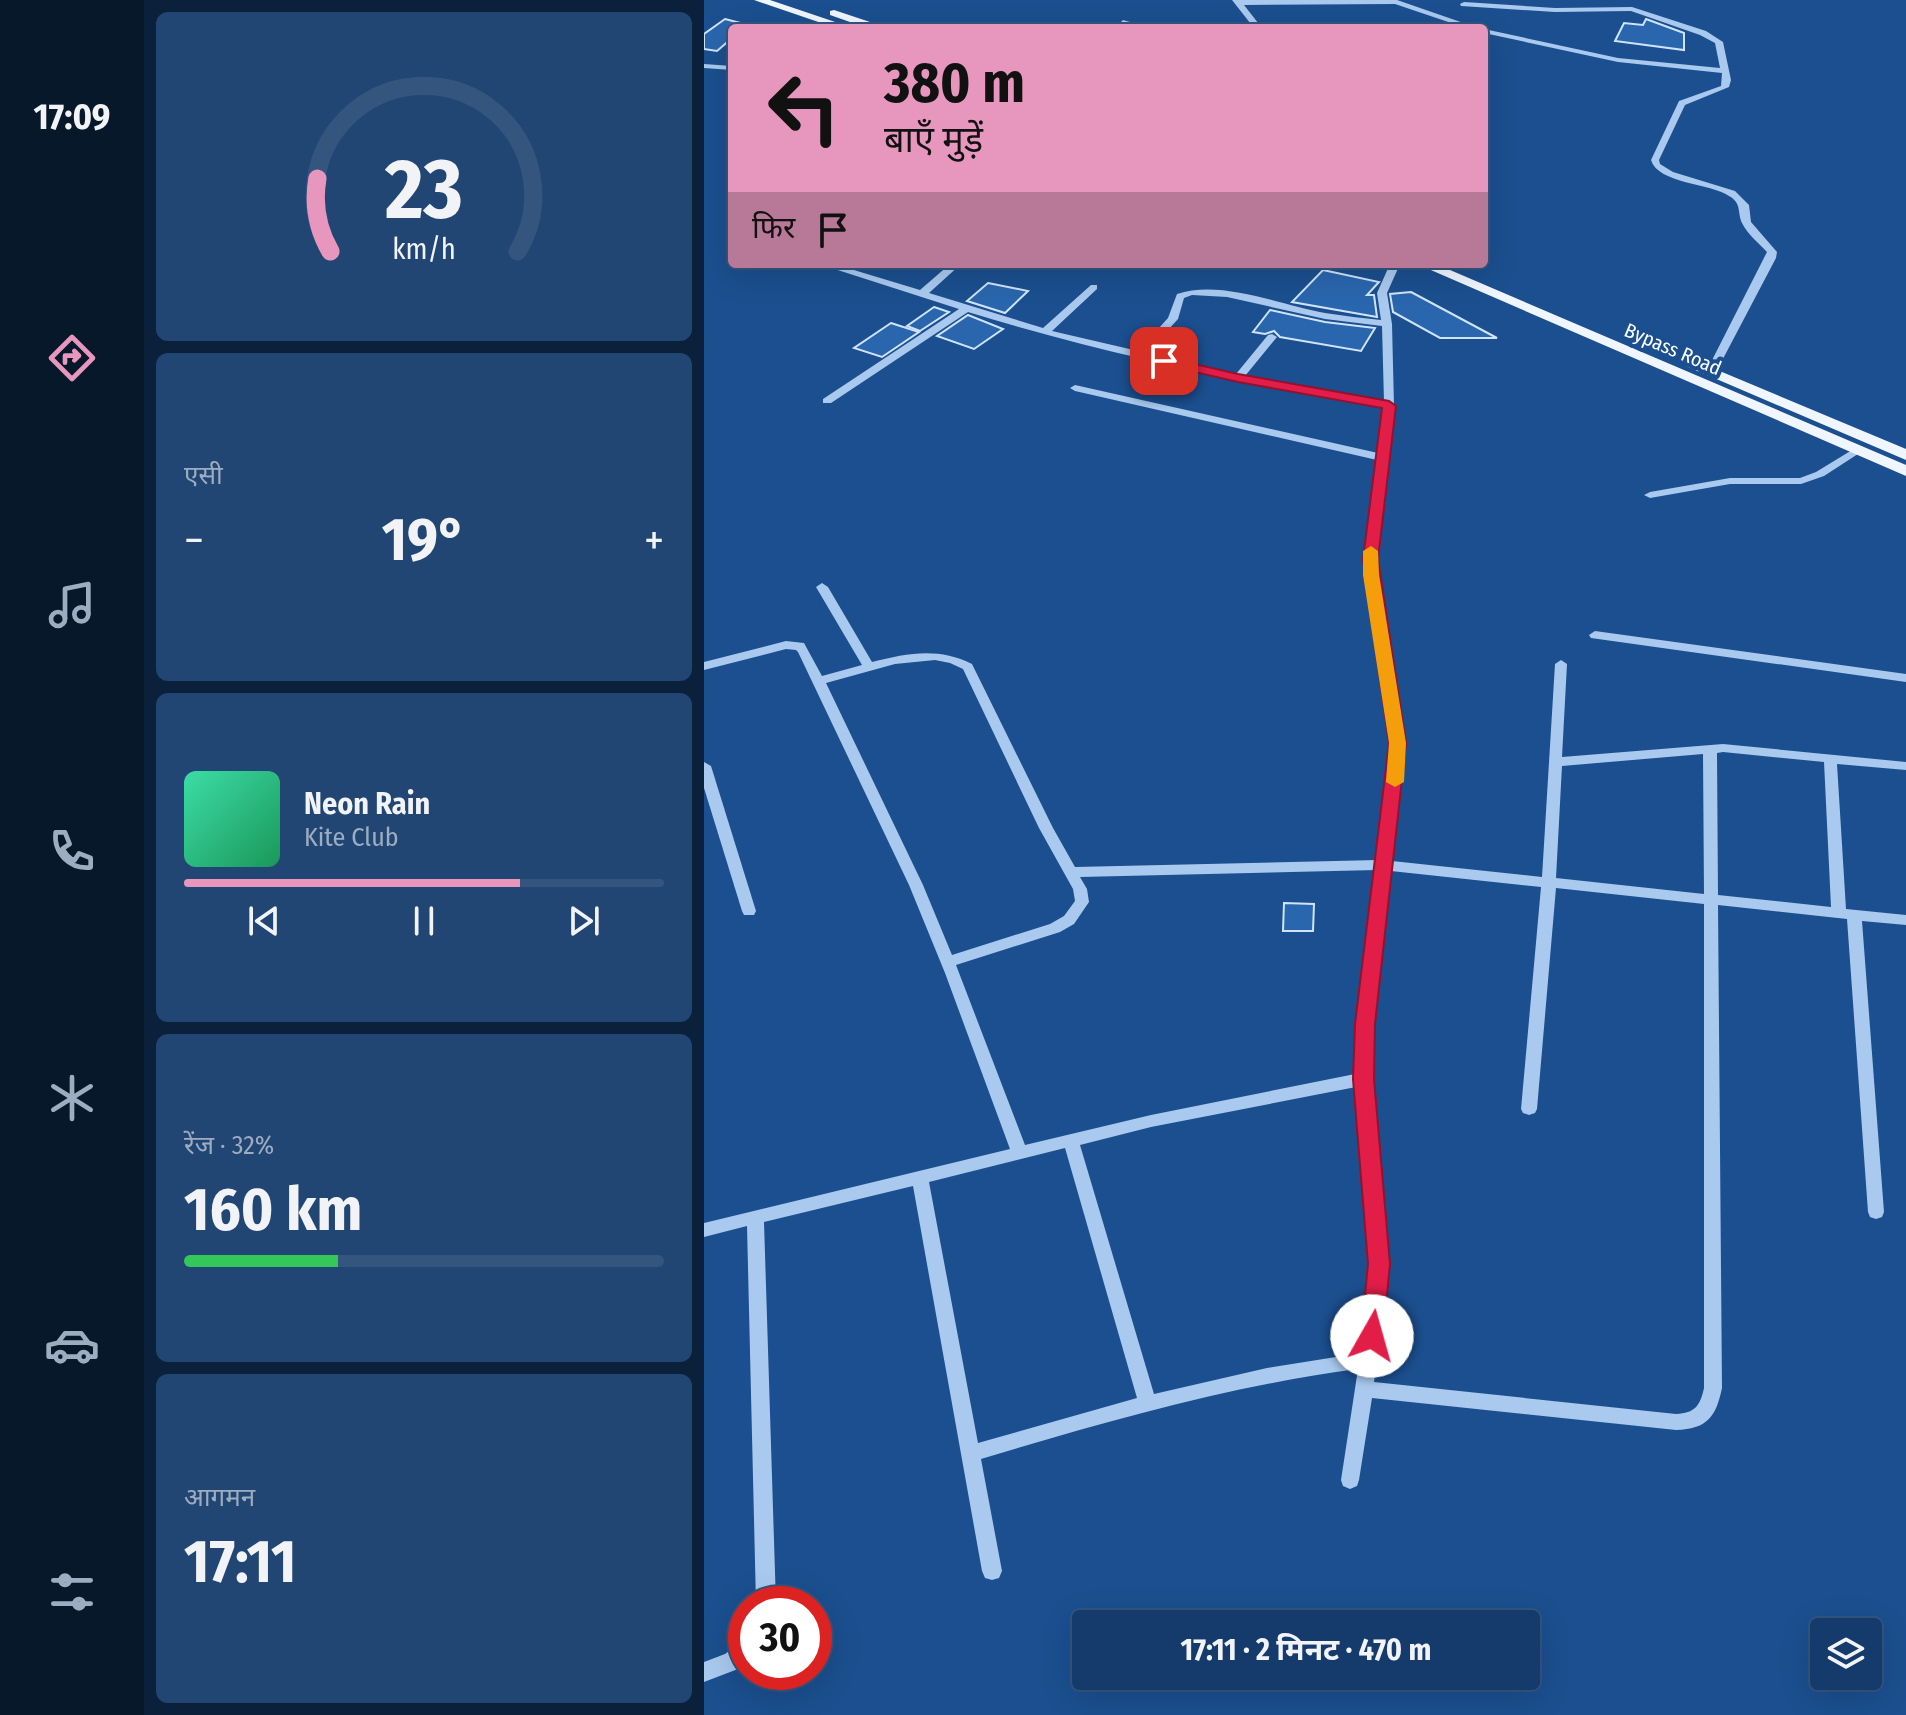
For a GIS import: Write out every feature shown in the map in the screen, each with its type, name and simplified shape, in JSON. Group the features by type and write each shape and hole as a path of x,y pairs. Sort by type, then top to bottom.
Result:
{"main road":[{"path":"759,0 834,24"},
{"path":"792,0 866,24"},
{"name":"Bypass Road","path":"1433,268 1906,471"},
{"name":"Bypass Road","path":"1464,268 1906,455"}],"street":[{"path":"1237,2 1396,2 1460,24"},
{"path":"1237,2 1255,24"},
{"path":"1446,20 1467,2 1641,10 1719,42 1725,87 1688,99 1678,107 1655,160 1656,165 1670,174 1732,193 1744,205 1746,222 1772,252 1711,372"},
{"path":"1488,32 1618,60 1724,71"},
{"path":"704,66 728,68"},
{"path":"837,268 1045,332 1238,378 1389,406"},
{"path":"922,294 951,268"},
{"path":"1350,1480 1379,1264 1363,1079 1365,1024 1398,743 1371,575 1375,502 1389,406 1387,324 1382,293 1393,268"},
{"path":"1045,332 1094,287"},
{"path":"1140,355 1173,319 1180,296 1189,291 1225,294 1328,316 1387,324"},
{"path":"827,401 967,308"},
{"path":"1238,378 1272,337"},
{"path":"1075,388 1383,458"},
{"path":"1650,495 1730,481 1801,481 1820,474 1857,450"},
{"path":"822,587 870,668"},
{"path":"1595,635 1906,678"},
{"path":"704,666 794,644 804,651 916,885 1020,1154"},
{"path":"819,681 920,656 959,660 968,667 1046,828 1080,889 1082,902 1069,920 1055,928 948,962"},
{"path":"1529,1109 1549,882 1561,664"},
{"path":"1557,762 1735,748 1906,766"},
{"path":"1363,1389 1676,1422 1691,1422 1704,1416 1710,1405 1713,1388 1710,749"},
{"path":"1830,758 1876,1212"},
{"path":"704,766 749,911"},
{"path":"1071,872 1384,865 1906,920"},
{"path":"704,1230 1151,1121 1363,1079"},
{"path":"1071,1142 1147,1402"},
{"path":"920,1177 992,1571"},
{"path":"755,1217 765,1586"},
{"path":"970,1454 1147,1402 1258,1375 1368,1360"},
{"path":"704,1672 728,1663"}],"building":[{"path":"725,19 744,24 728,24 728,41 717,51 704,49 704,34"},
{"path":"1646,19 1684,33 1684,50 1615,41 1624,23 1643,25"},
{"path":"1323,270 1379,282 1367,295 1374,295 1377,317 1292,302"},
{"path":"988,283 1028,291 1005,313 967,301"},
{"path":"1411,292 1497,338 1440,338 1393,312 1390,294"},
{"path":"934,307 949,312 920,331 907,326"},
{"path":"1270,310 1325,322 1375,328 1361,351 1280,337 1274,331 1265,334 1253,332"},
{"path":"968,315 1003,329 974,349 937,336"},
{"path":"891,323 919,332 882,357 854,348"},
{"path":"1284,903 1314,904 1313,931 1283,931"}],"slow traffic":[{"path":"1371,551 1378,627 1398,743 1395,782"}],"route":[{"path":"1164,361 1389,406 1370,559 1398,743 1365,1024 1363,1079 1379,1264 1372,1336"}]}
